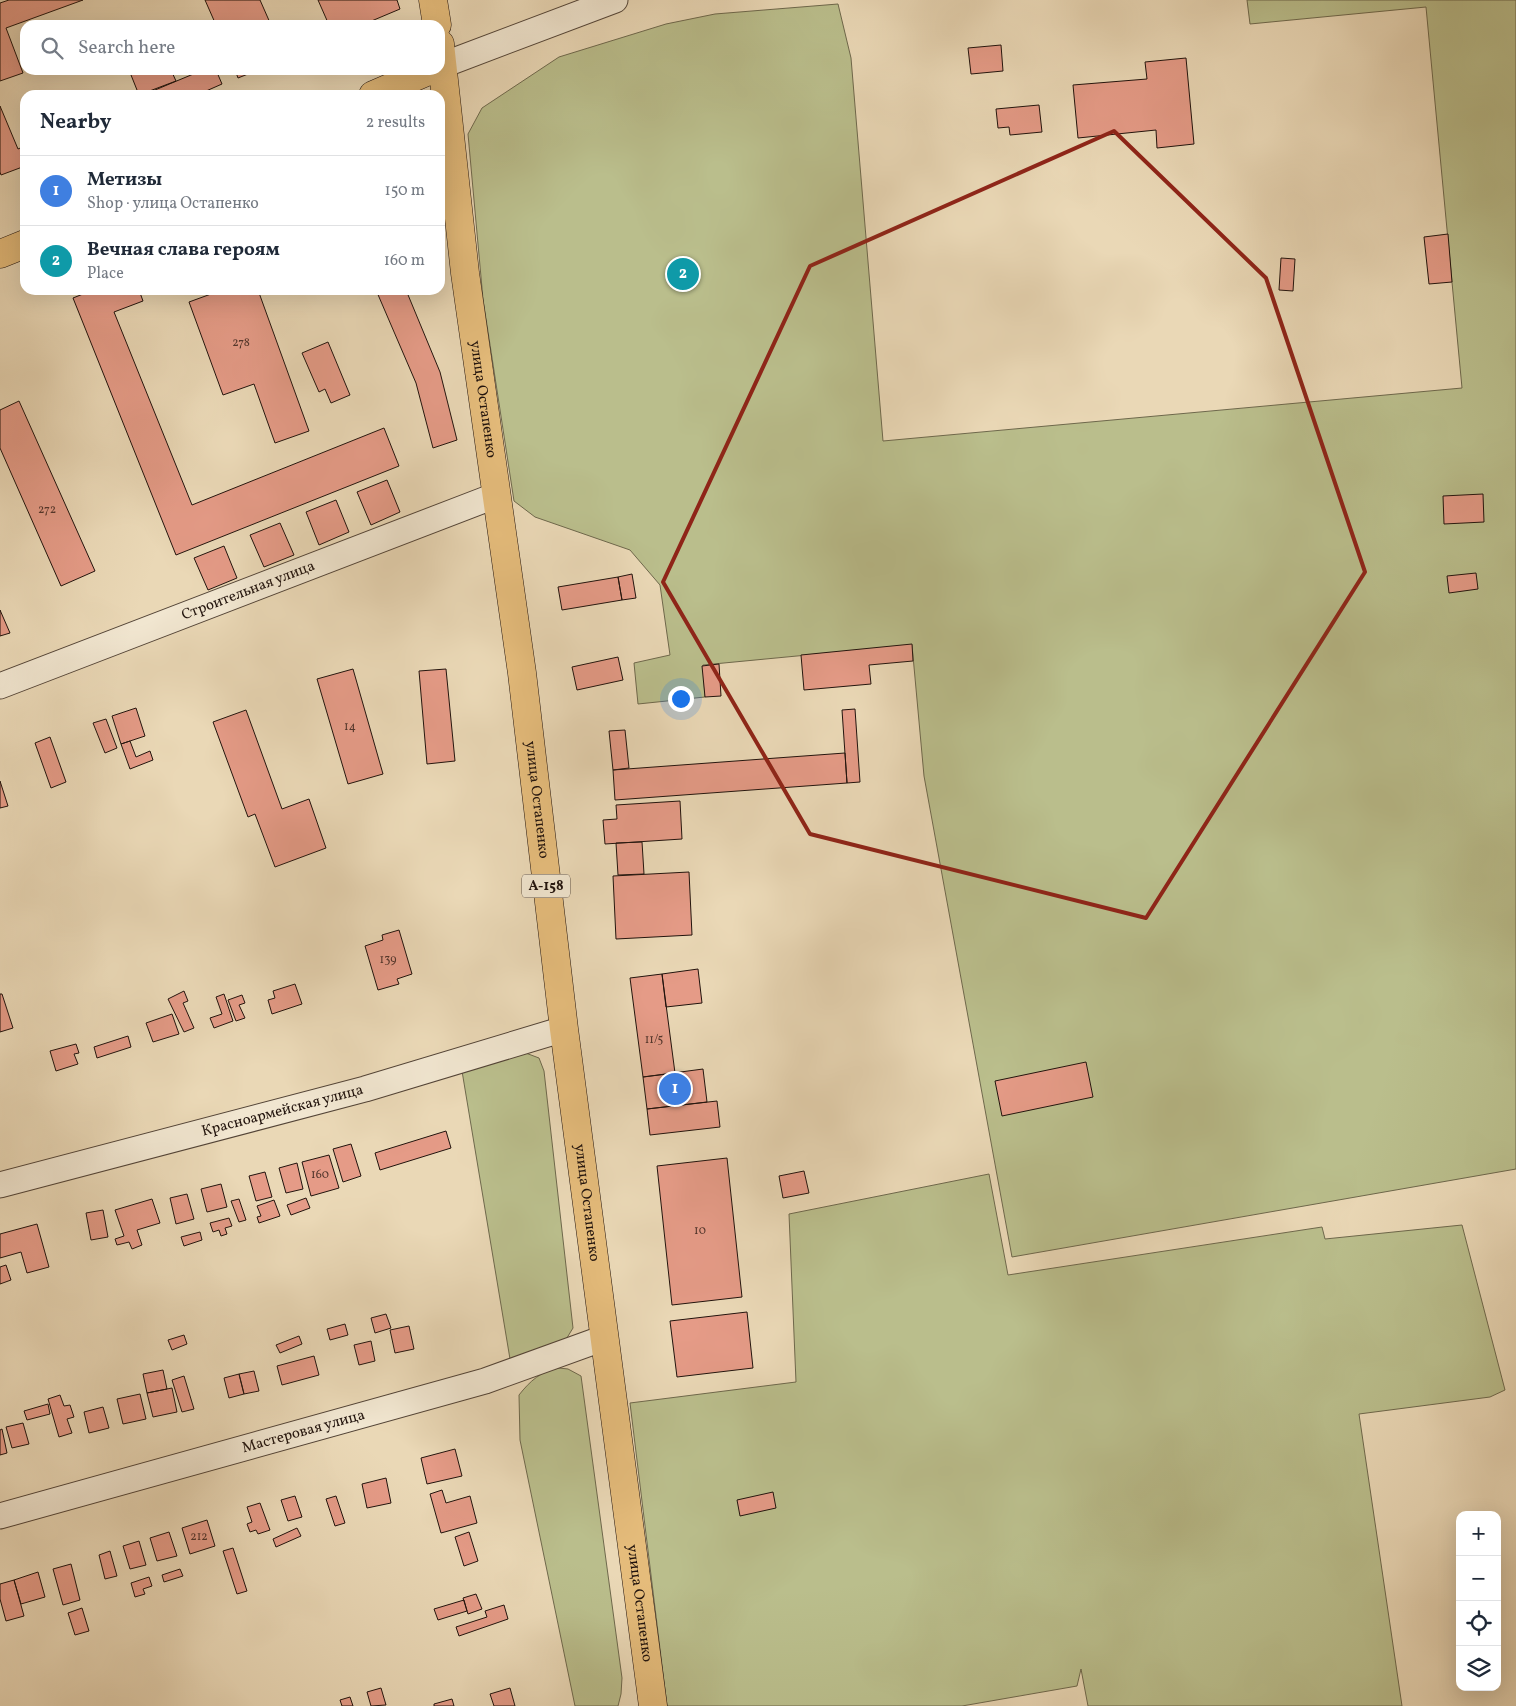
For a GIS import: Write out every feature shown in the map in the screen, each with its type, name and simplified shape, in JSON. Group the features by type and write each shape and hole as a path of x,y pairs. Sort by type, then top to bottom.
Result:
{"main road":[{"path":"433,0 436,20"},
{"path":"383,90 412,75"},
{"name":"улица Остапенко","path":"441,75 443,90"},
{"name":"улица Остапенко","path":"445,110 465,273 522,673 564,1029 653,1706"}],"street":[{"path":"445,59 615,0"},
{"name":"Строительная улица","path":"0,686 497,495"},
{"name":"Красноармейская улица","path":"0,1184 366,1088 564,1029"},
{"name":"Мастеровая улица","path":"0,1516 485,1381 604,1338"}],"highlighted area":[{"path":"1114,131 1266,278 1365,572 1146,918 810,834 663,582 810,266"}],"green space":[{"path":"1247,0 1516,0 1516,1169 1012,1257 924,776 912,645 703,665 705,697 638,704 634,663 670,655 660,585 630,550 535,517 514,501 483,299 468,134 482,108 559,57 666,24 715,14 838,4 851,58 883,441 1462,388 1426,7 1250,24"},
{"path":"523,1052 539,1058 544,1071 573,1328 565,1341 512,1371 462,1071"},
{"path":"989,1174 1008,1275 1322,1227 1325,1239 1462,1225 1505,1390 1490,1397 1359,1414 1402,1706 1088,1706 1081,1669 1077,1686 962,1706 667,1706 630,1403 796,1382 789,1214"},
{"path":"559,1368 568,1369 581,1376 622,1678 618,1706 575,1706 520,1440 519,1395 536,1377"}],"building":[{"path":"9,0 83,0 28,20 20,20 20,23 6,28 20,65 20,74 0,81 0,3"},
{"path":"205,0 260,0 269,20 214,20"},
{"path":"318,0 397,0 400,9 374,20 327,20"},
{"path":"1001,45 1003,71 971,74 968,48"},
{"path":"1186,58 1194,144 1157,148 1156,130 1078,138 1073,85 1147,79 1145,62"},
{"path":"131,75 173,75 176,81 152,90 137,90"},
{"path":"191,75 218,75 222,84 208,90 155,90"},
{"path":"1039,105 1042,132 1010,135 1009,127 998,128 996,109"},
{"path":"0,106 18,149 20,148 20,168 1,175"},
{"path":"1448,234 1452,282 1429,284 1424,237"},
{"path":"1281,258 1295,259 1293,291 1279,290"},
{"path":"80,295 141,295 143,301 114,312 192,505 384,428 399,466 176,555 73,298"},
{"path":"208,295 260,295 309,431 275,443 254,384 223,395 189,302"},
{"path":"378,295 408,295 440,372 457,440 433,448 416,383"},
{"path":"328,342 350,395 331,403 325,389 319,392 302,353"},
{"path":"19,401 95,571 61,586 0,448 0,410"},
{"path":"387,480 400,512 371,525 357,492"},
{"path":"1483,494 1484,522 1444,524 1443,496"},
{"path":"336,500 349,532 319,545 306,512"},
{"path":"280,523 294,555 264,567 250,535"},
{"path":"224,546 237,578 208,590 194,558"},
{"path":"1476,573 1478,589 1449,593 1447,576"},
{"path":"632,574 636,598 622,600 618,577"},
{"path":"618,577 622,600 562,610 558,587"},
{"path":"0,610 10,633 0,636"},
{"path":"912,644 913,661 869,665 871,684 804,690 801,655"},
{"path":"618,657 623,680 577,690 572,667"},
{"path":"719,664 721,696 705,697 702,666"},
{"path":"353,669 383,774 348,784 317,679"},
{"path":"446,669 455,761 427,764 419,671"},
{"path":"136,708 145,736 121,744 112,716"},
{"path":"855,709 860,782 847,783 842,710"},
{"path":"246,710 282,809 309,799 326,848 275,867 255,814 248,817 213,722"},
{"path":"106,719 117,748 105,753 93,723"},
{"path":"625,730 629,768 613,770 609,731"},
{"path":"50,737 66,782 51,788 35,743"},
{"path":"130,741 136,757 150,751 153,760 130,769 121,744"},
{"path":"845,753 847,783 615,800 613,770"},
{"path":"0,781 8,806 0,808"},
{"path":"680,801 682,839 605,844 603,820 617,819 616,805"},
{"path":"642,842 644,874 618,875 616,843"},
{"path":"689,872 692,935 616,939 613,876"},
{"path":"399,930 412,974 397,979 399,984 378,990 365,946 383,940 382,935"},
{"path":"698,969 702,1003 666,1007 662,974"},
{"path":"662,974 675,1073 643,1077 630,978"},
{"path":"295,984 302,1004 272,1014 268,1000 275,998 273,991"},
{"path":"184,991 188,1001 183,1003 194,1028 184,1032 168,999"},
{"path":"0,994 2,994 13,1028 0,1032"},
{"path":"224,994 233,1021 214,1028 210,1018 222,1014 216,997"},
{"path":"242,995 245,1003 239,1005 245,1018 236,1021 228,1000"},
{"path":"172,1014 179,1034 153,1042 146,1023"},
{"path":"128,1036 131,1047 97,1058 94,1047"},
{"path":"76,1044 79,1053 74,1054 78,1064 56,1071 50,1051"},
{"path":"1086,1062 1093,1097 1002,1116 995,1081"},
{"path":"703,1069 707,1102 647,1109 643,1077"},
{"path":"717,1101 720,1127 650,1135 647,1109"},
{"path":"446,1131 451,1148 380,1170 375,1153"},
{"path":"351,1144 361,1176 343,1182 333,1149"},
{"path":"329,1155 339,1188 311,1196 302,1162"},
{"path":"727,1158 742,1297 672,1305 657,1166"},
{"path":"297,1163 303,1189 286,1193 279,1168"},
{"path":"804,1171 809,1193 783,1198 779,1176"},
{"path":"265,1172 272,1197 256,1201 249,1176"},
{"path":"221,1184 227,1207 207,1212 201,1189"},
{"path":"187,1194 194,1219 176,1224 170,1198"},
{"path":"306,1198 310,1208 291,1215 287,1205"},
{"path":"152,1199 160,1223 137,1230 142,1245 132,1249 129,1242 117,1245 115,1239 124,1236 115,1210"},
{"path":"239,1199 246,1220 239,1222 231,1201"},
{"path":"274,1200 280,1216 259,1223 257,1217 261,1216 257,1206"},
{"path":"103,1210 108,1237 91,1240 86,1213"},
{"path":"229,1218 232,1226 225,1228 227,1234 221,1236 219,1230 213,1232 210,1223"},
{"path":"37,1224 49,1267 27,1273 21,1252 0,1258 0,1234"},
{"path":"200,1232 202,1240 184,1246 181,1237"},
{"path":"6,1265 11,1280 0,1284 0,1267"},
{"path":"747,1312 753,1368 677,1377 670,1321"},
{"path":"386,1314 391,1328 375,1333 371,1318"},
{"path":"345,1324 348,1335 330,1340 327,1329"},
{"path":"409,1326 414,1349 395,1353 390,1330"},
{"path":"184,1335 187,1344 172,1350 168,1340"},
{"path":"299,1336 302,1344 280,1353 276,1345"},
{"path":"371,1341 375,1361 359,1365 354,1345"},
{"path":"314,1356 319,1375 282,1385 277,1366"},
{"path":"163,1370 167,1389 147,1393 143,1374"},
{"path":"254,1371 259,1391 244,1394 239,1374"},
{"path":"239,1374 244,1394 229,1398 224,1378"},
{"path":"184,1376 194,1409 182,1412 172,1380"},
{"path":"172,1388 177,1412 153,1417 147,1393"},
{"path":"140,1394 146,1419 123,1424 117,1399"},
{"path":"60,1395 64,1406 70,1405 74,1417 67,1419 72,1433 59,1437 48,1399"},
{"path":"48,1404 50,1414 27,1420 24,1411"},
{"path":"103,1407 109,1428 89,1433 84,1412"},
{"path":"23,1423 29,1444 12,1448 6,1427"},
{"path":"2,1429 7,1453 0,1455 0,1430"},
{"path":"455,1449 462,1476 427,1484 421,1458"},
{"path":"386,1478 391,1503 367,1508 362,1484"},
{"path":"442,1490 446,1503 470,1496 477,1523 441,1533 430,1494"},
{"path":"773,1492 776,1508 740,1516 737,1500"},
{"path":"295,1496 302,1517 288,1521 281,1500"},
{"path":"336,1496 345,1523 335,1526 326,1499"},
{"path":"260,1503 270,1530 258,1534 256,1530 250,1532 247,1524 252,1522 247,1507"},
{"path":"207,1520 215,1546 190,1554 182,1528"},
{"path":"297,1528 301,1536 276,1547 273,1539"},
{"path":"169,1532 177,1556 157,1561 150,1538"},
{"path":"469,1532 478,1561 464,1566 455,1537"},
{"path":"139,1541 146,1565 130,1569 123,1546"},
{"path":"233,1548 247,1591 237,1594 223,1551"},
{"path":"110,1551 117,1576 105,1579 99,1555"},
{"path":"71,1564 80,1600 63,1605 53,1569"},
{"path":"180,1569 183,1576 164,1582 162,1575"},
{"path":"38,1572 45,1597 21,1604 14,1580"},
{"path":"149,1577 152,1586 143,1589 145,1594 135,1597 131,1583"},
{"path":"14,1580 24,1616 6,1621 0,1599 0,1584"},
{"path":"476,1594 482,1609 468,1614 463,1598"},
{"path":"464,1600 467,1611 438,1620 434,1609"},
{"path":"504,1605 508,1619 459,1636 456,1627 487,1617 485,1611"},
{"path":"82,1608 89,1631 75,1635 68,1613"},
{"path":"381,1688 386,1705 371,1706 367,1692"},
{"path":"510,1688 515,1706 494,1706 490,1694"},
{"path":"350,1697 353,1706 342,1706 340,1700"},
{"path":"452,1699 454,1706 434,1706 434,1704"}],"place":[{"name":"Вечная слава героям","path":"683,274"},
{"name":"Метизы","path":"675,1089"}]}
